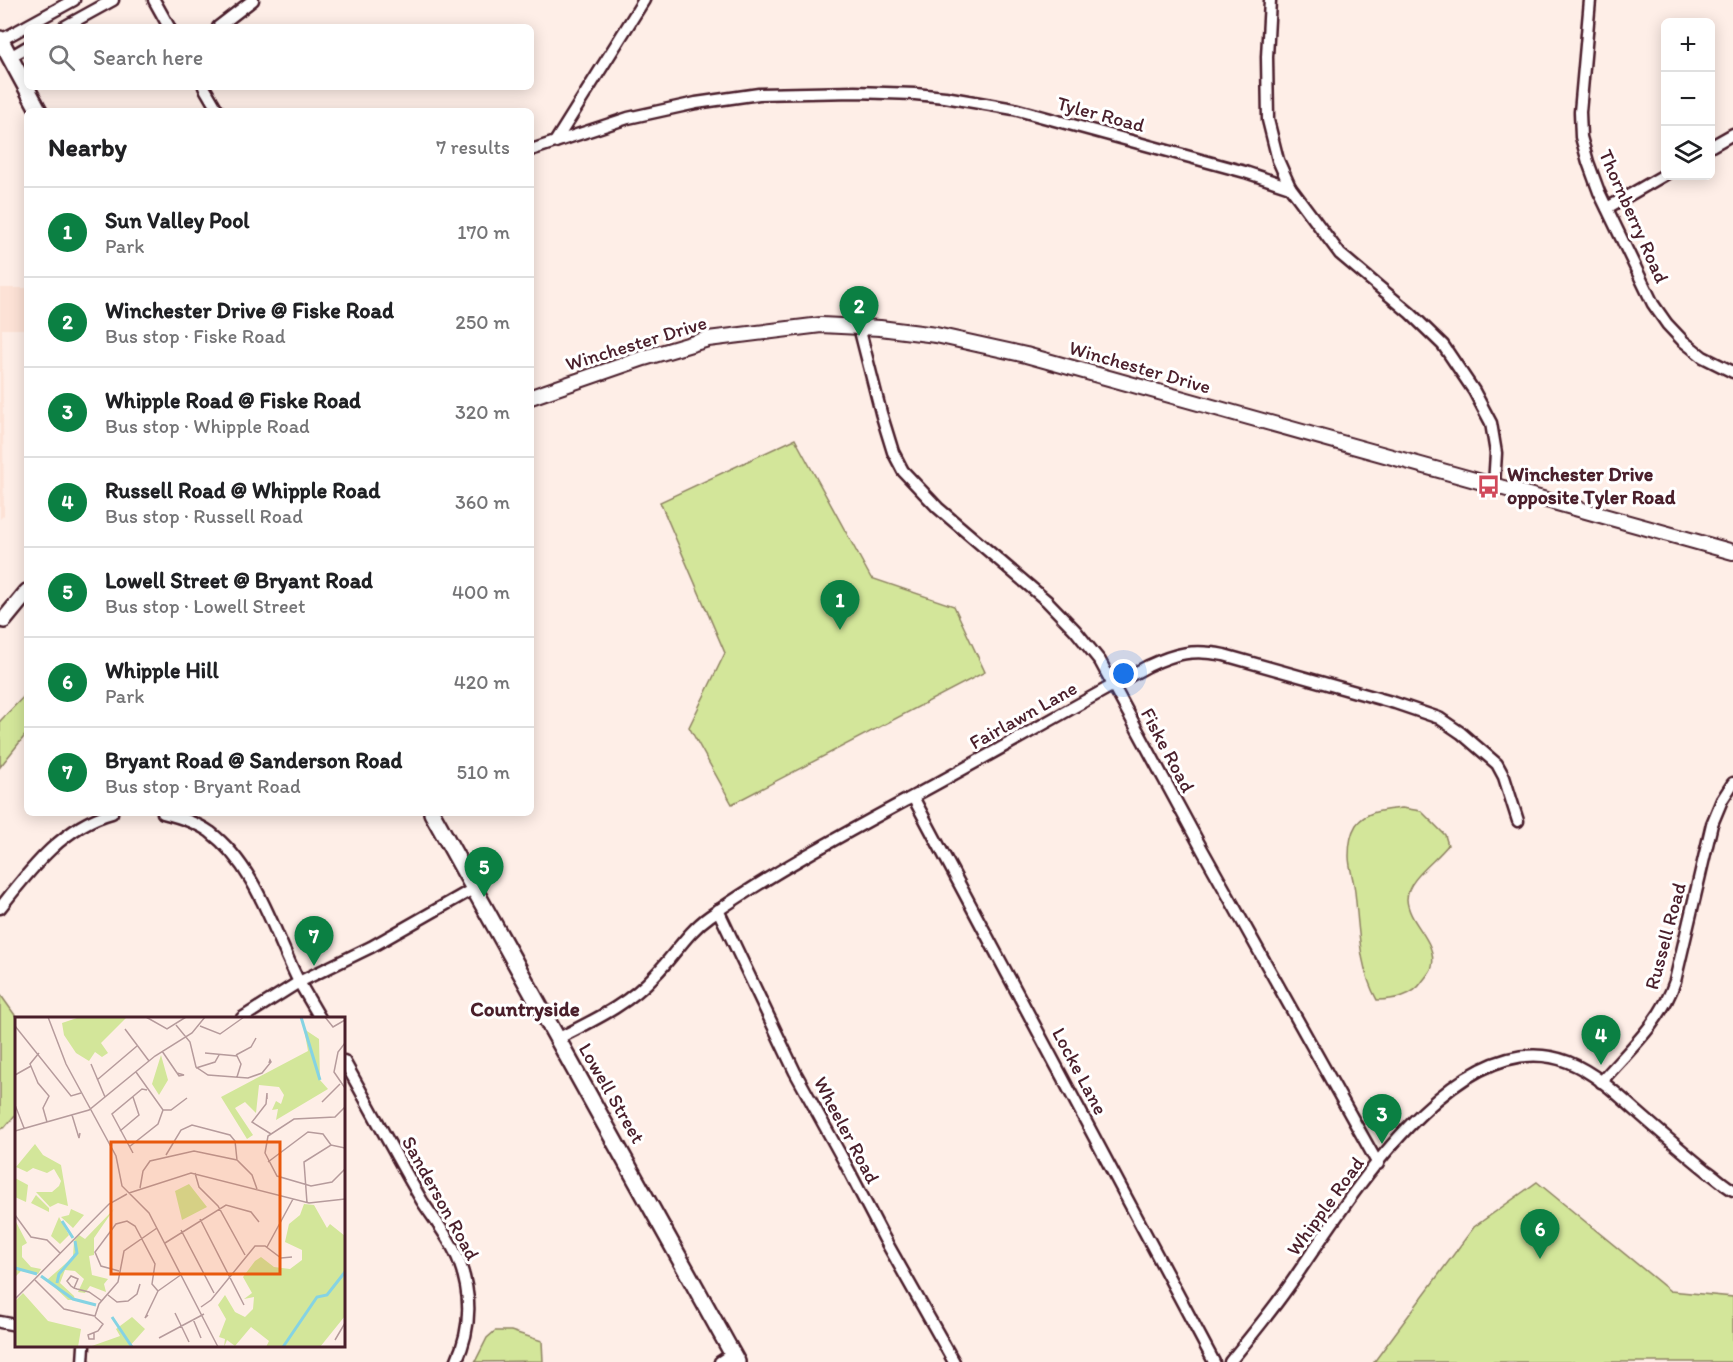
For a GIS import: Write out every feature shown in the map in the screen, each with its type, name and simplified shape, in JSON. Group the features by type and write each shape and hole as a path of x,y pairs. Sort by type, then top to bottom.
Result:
{"main road":[{"path":"0,39 24,83"},
{"path":"28,90 37,108"},
{"path":"2,622 24,596"},
{"path":"2,622 24,606"},
{"name":"Lowell Street","path":"434,816 557,1039 729,1359"}],"street":[{"path":"28,24 74,0"},
{"path":"69,24 113,0"},
{"path":"154,0 167,24"},
{"path":"222,24 253,0"},
{"path":"555,142 644,0"},
{"path":"1270,0 1268,120 1278,160 1290,187 1340,254 1410,313 1443,345 1474,391 1491,423 1496,453 1494,485"},
{"name":"Thornberry Road","path":"1590,0 1580,112 1581,137 1588,162 1607,208 1653,304 1683,341 1703,357 1733,372"},
{"path":"0,39 24,26"},
{"path":"10,57 24,49"},
{"path":"206,90 216,108"},
{"name":"Tyler Road","path":"534,149 628,118 696,103 759,94 855,92 915,94 1014,109 1245,172 1290,187"},
{"path":"1715,144 1733,134"},
{"path":"1607,208 1661,176"},
{"name":"Winchester Drive","path":"534,396 644,358 708,339 821,325 936,335 1026,355 1733,552"},
{"name":"Fiske Road","path":"859,327 881,413 893,452 903,471 938,508 1047,601 1100,661 1378,1164"},
{"name":"Fairlawn Lane","path":"557,1039 619,1007 656,975 690,932 718,910 799,859 1113,685 1165,658 1188,651 1224,655 1439,718 1494,760 1504,777 1518,821"},
{"name":"Russell Road","path":"1602,1082 1659,1015 1670,996 1712,824 1722,800 1733,783"},
{"name":"Locke Lane","path":"913,797 1214,1362"},
{"path":"0,908 51,849 78,828 100,816"},
{"path":"173,816 192,822 208,831 235,856 262,900 299,982 319,1017"},
{"path":"244,1017 299,982 371,947 473,889"},
{"name":"Wheeler Road","path":"718,910 795,1072 889,1248 954,1362"},
{"name":"Whipple Road","path":"1230,1362 1287,1289 1352,1196 1404,1131 1438,1098 1464,1079 1504,1060 1530,1054 1549,1056 1577,1066 1602,1082 1733,1190"},
{"name":"Sanderson Road","path":"345,1063 460,1264 469,1309 465,1341 456,1362"},
{"path":"0,1322 15,1325"},
{"path":"83,1362 84,1347"}],"shaded area":[{"path":"0,288 24,288 24,329 2,329 4,515 0,519"}],"green space":[{"path":"795,439 871,578 954,606 985,672 732,804 689,727 725,653 660,502"},
{"path":"24,696 24,737 0,767 0,721"},
{"path":"1402,808 1421,811 1445,835 1448,845 1417,877 1408,892 1407,899 1412,916 1431,948 1433,957 1431,969 1418,987 1408,994 1377,1000 1363,962 1349,860 1350,844 1356,825 1365,816"},
{"path":"0,994 16,1017 15,1115 5,1127 0,1129"},
{"path":"1537,1182 1670,1291 1733,1297 1733,1362 1374,1362 1474,1227"},
{"path":"495,1331 511,1331 542,1341 543,1361 475,1362 487,1338"}],"place":[{"name":"Winchester Drive @ Fiske Road","path":"859,336"},
{"name":"Winchester Drive opposite Tyler Road","path":"1489,486"},
{"name":"Sun Valley Pool","path":"840,630"},
{"name":"Lowell Street @ Bryant Road","path":"484,897"},
{"name":"Bryant Road @ Sanderson Road","path":"314,966"},
{"name":"Russell Road @ Whipple Road","path":"1601,1065"},
{"name":"Whipple Road @ Fiske Road","path":"1382,1144"},
{"name":"Whipple Hill","path":"1540,1259"}],"district":[{"name":"Countryside","path":"525,1009"}]}
